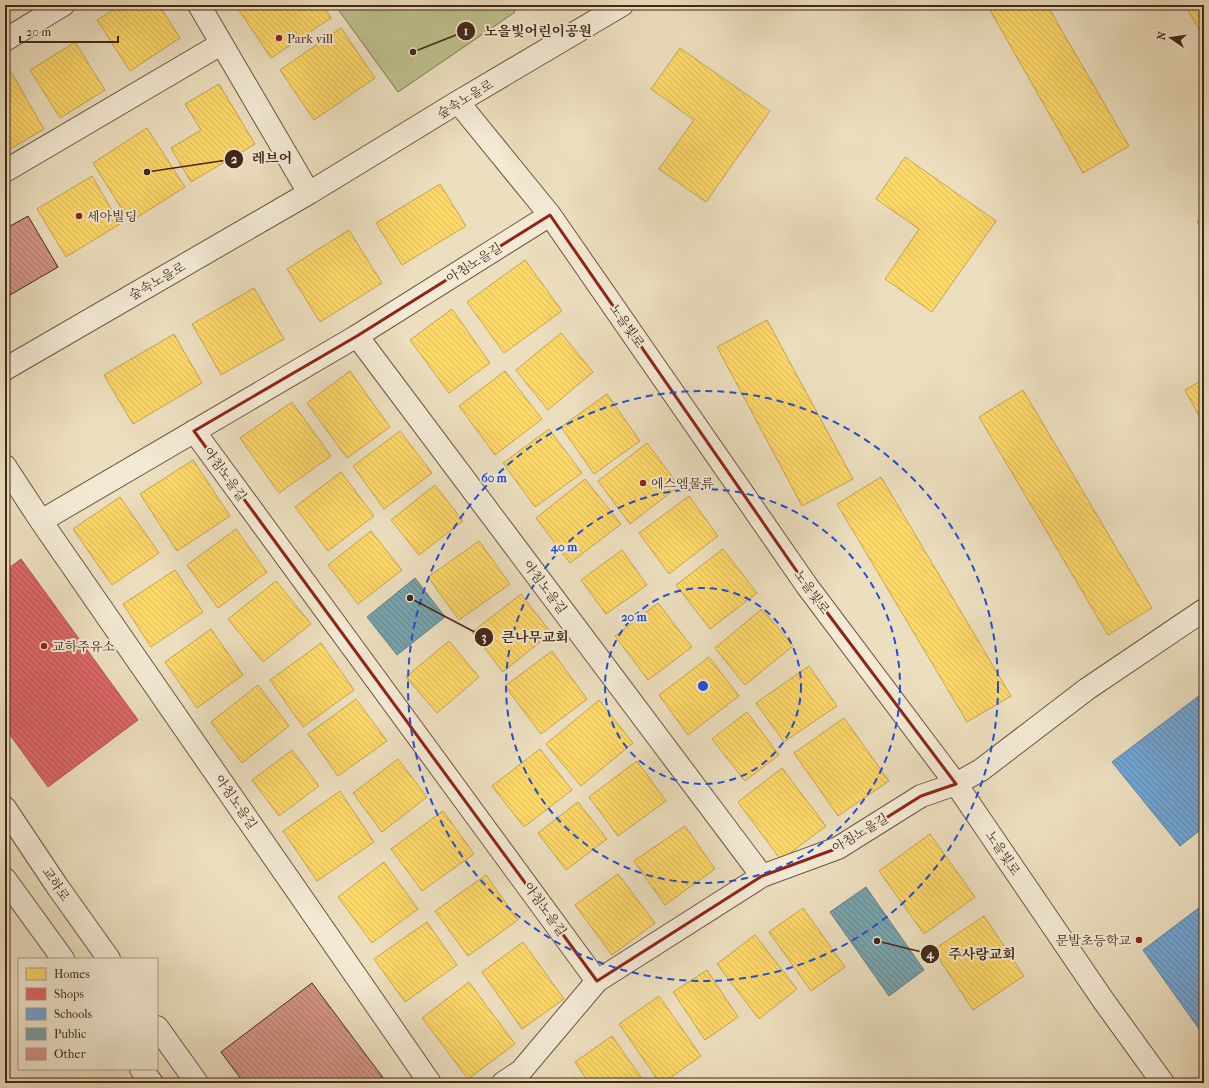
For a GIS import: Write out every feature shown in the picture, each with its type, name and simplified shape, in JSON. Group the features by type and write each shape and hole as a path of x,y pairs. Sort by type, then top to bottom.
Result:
{"street":[{"path":"5,40 63,5"},
{"path":"199,5 309,193"},
{"name":"숲속노을로","path":"5,368 309,193 458,102 622,5"},
{"path":"5,171 221,44"},
{"name":"노을빛로","path":"458,102 550,215 807,586 956,784 1103,1000 1163,1083"},
{"name":"아침노을길","path":"41,521 357,336 550,215"},
{"name":"아침노을길","path":"357,336 762,876"},
{"name":"아침노을길","path":"194,431 597,981"},
{"name":"아침노을길","path":"5,466 41,521 430,1083"},
{"name":"아침노을길","path":"503,1083 521,1071 597,981 762,876 838,848 921,796 956,784 981,770 1087,689 1204,610"},
{"name":"교하로","path":"5,808 57,886 108,958"},
{"path":"5,879 62,958"},
{"path":"158,1028 197,1083"},
{"path":"143,1070 152,1083"}],"highlighted area":[{"path":"550,215 807,586 956,784 921,796 838,848 762,876 597,981 194,431 357,336"}],"green space":[{"path":"335,5 510,5 515,12 398,92"}],"building: Homes":[{"path":"121,5 159,5 180,38 130,71 97,20"},
{"name":"Park vill","path":"247,5 323,5 331,18 271,58 239,10"},
{"path":"987,5 1047,5 1129,146 1083,173"},
{"path":"1185,5 1204,5 1204,38"},
{"path":"341,28 375,78 314,120 280,70"},
{"path":"75,42 105,90 60,118 30,70"},
{"path":"680,48 770,111 706,202 659,169 694,120 651,89"},
{"path":"10,70 44,129 5,152 5,73"},
{"path":"219,84 255,144 191,182 171,148 201,130 185,104"},
{"path":"147,128 185,187 130,222 93,163"},
{"path":"905,157 996,221 932,312 885,279 919,229 876,199"},
{"name":"세아빌딩","path":"92,176 120,224 66,257 37,209"},
{"path":"440,184 466,226 402,265 376,223"},
{"path":"1204,212 1204,227 1197,222"},
{"path":"349,230 382,283 320,322 287,269"},
{"path":"525,260 562,311 504,353 467,302"},
{"path":"254,288 284,339 221,375 192,324"},
{"path":"452,309 490,363 449,393 410,340"},
{"path":"767,320 853,479 802,506 717,347"},
{"path":"561,333 593,372 548,410 516,370"},
{"path":"174,334 202,383 133,424 104,375"},
{"path":"350,371 390,427 347,458 307,403"},
{"path":"505,371 542,419 495,455 459,406"},
{"path":"1204,379 1204,425 1185,390"},
{"path":"1023,390 1152,608 1108,635 979,417"},
{"path":"607,394 640,441 594,474 561,427"},
{"path":"292,402 331,456 279,493 240,438"},
{"path":"549,429 582,473 535,507 503,463"},
{"path":"400,431 432,473 384,509 353,466"},
{"path":"647,443 679,486 630,524 598,481"},
{"path":"193,460 230,516 177,551 140,494"},
{"path":"341,472 374,516 328,551 295,507"},
{"path":"881,477 1011,696 967,722 837,504"},
{"path":"585,479 621,524 570,563 536,518"},
{"path":"435,485 463,521 419,555 391,520"},
{"path":"689,496 718,536 669,574 639,533"},
{"path":"120,497 159,553 112,585 73,529"},
{"path":"236,529 267,572 218,608 187,565"},
{"path":"371,531 402,570 358,604 328,565"},
{"path":"479,541 510,584 459,620 428,577"},
{"path":"723,549 757,593 710,629 676,585"},
{"path":"622,550 647,585 606,614 581,580"},
{"path":"175,570 203,612 151,647 123,604"},
{"path":"276,581 311,624 263,662 228,619"},
{"path":"521,594 551,633 503,672 472,632"},
{"path":"658,603 692,647 648,680 615,636"},
{"path":"762,609 793,646 745,685 715,648"},
{"path":"211,629 243,675 197,708 165,662"},
{"path":"449,641 479,677 437,713 406,677"},
{"path":"321,643 354,690 303,727 270,680"},
{"path":"552,651 587,699 541,734 505,686"},
{"path":"709,657 739,696 688,735 659,695"},
{"path":"809,666 837,706 784,742 756,703"},
{"path":"258,685 289,726 242,763 211,722"},
{"path":"356,699 387,741 338,776 308,734"},
{"path":"599,700 633,743 581,786 546,744"},
{"path":"747,712 779,755 745,781 712,739"},
{"path":"844,718 889,781 838,816 794,753"},
{"path":"540,749 572,790 524,827 492,786"},
{"path":"292,750 319,786 279,816 252,780"},
{"path":"398,759 427,797 382,832 353,793"},
{"path":"637,761 666,801 618,836 589,797"},
{"path":"782,768 826,826 781,860 738,802"},
{"path":"340,791 374,842 317,881 283,831"},
{"path":"578,802 607,839 566,870 538,833"},
{"path":"443,811 474,854 422,891 391,849"},
{"path":"685,826 715,869 665,905 634,861"},
{"path":"930,834 975,897 924,934 879,871"},
{"path":"384,862 418,909 372,943 338,897"},
{"path":"618,874 655,923 612,955 575,905"},
{"path":"486,875 518,920 468,956 435,911"},
{"path":"803,908 845,967 811,991 769,932"},
{"path":"984,916 1024,976 973,1010 933,950"},
{"path":"427,922 457,965 405,1002 374,959"},
{"path":"755,935 797,989 759,1019 717,964"},
{"path":"523,942 564,999 522,1029 482,972"},
{"path":"707,970 738,1017 705,1040 673,992"},
{"path":"469,982 515,1044 468,1079 422,1018"},
{"path":"659,996 701,1056 663,1083 660,1083 619,1024"},
{"path":"612,1036 645,1083 589,1083 575,1062"},
{"path":"574,1077 578,1083 564,1083"}],"building: Shops":[{"name":"교하주유소","path":"21,559 138,720 48,787 5,728 5,571"}],"building: Schools":[{"path":"1204,692 1204,827 1180,846 1112,762"},
{"path":"1204,904 1204,1036 1143,950"}],"building: Public":[{"path":"415,578 445,617 397,655 367,617"},
{"path":"866,887 924,970 889,996 830,912"}],"building: Other":[{"path":"28,216 58,267 5,298 5,229"},
{"path":"312,983 387,1083 244,1083 221,1052"}],"place":[{"name":"Park vill","path":"279,38"},
{"name":"노을빛어린이공원","path":"413,52"},
{"name":"레브어","path":"147,172"},
{"name":"세아빌딩","path":"79,216"},
{"name":"에스엠물류","path":"643,483"},
{"name":"큰나무교회","path":"410,598"},
{"name":"교하주유소","path":"44,646"},
{"name":"문발초등학교","path":"1139,940"},
{"name":"주사랑교회","path":"877,941"}]}
